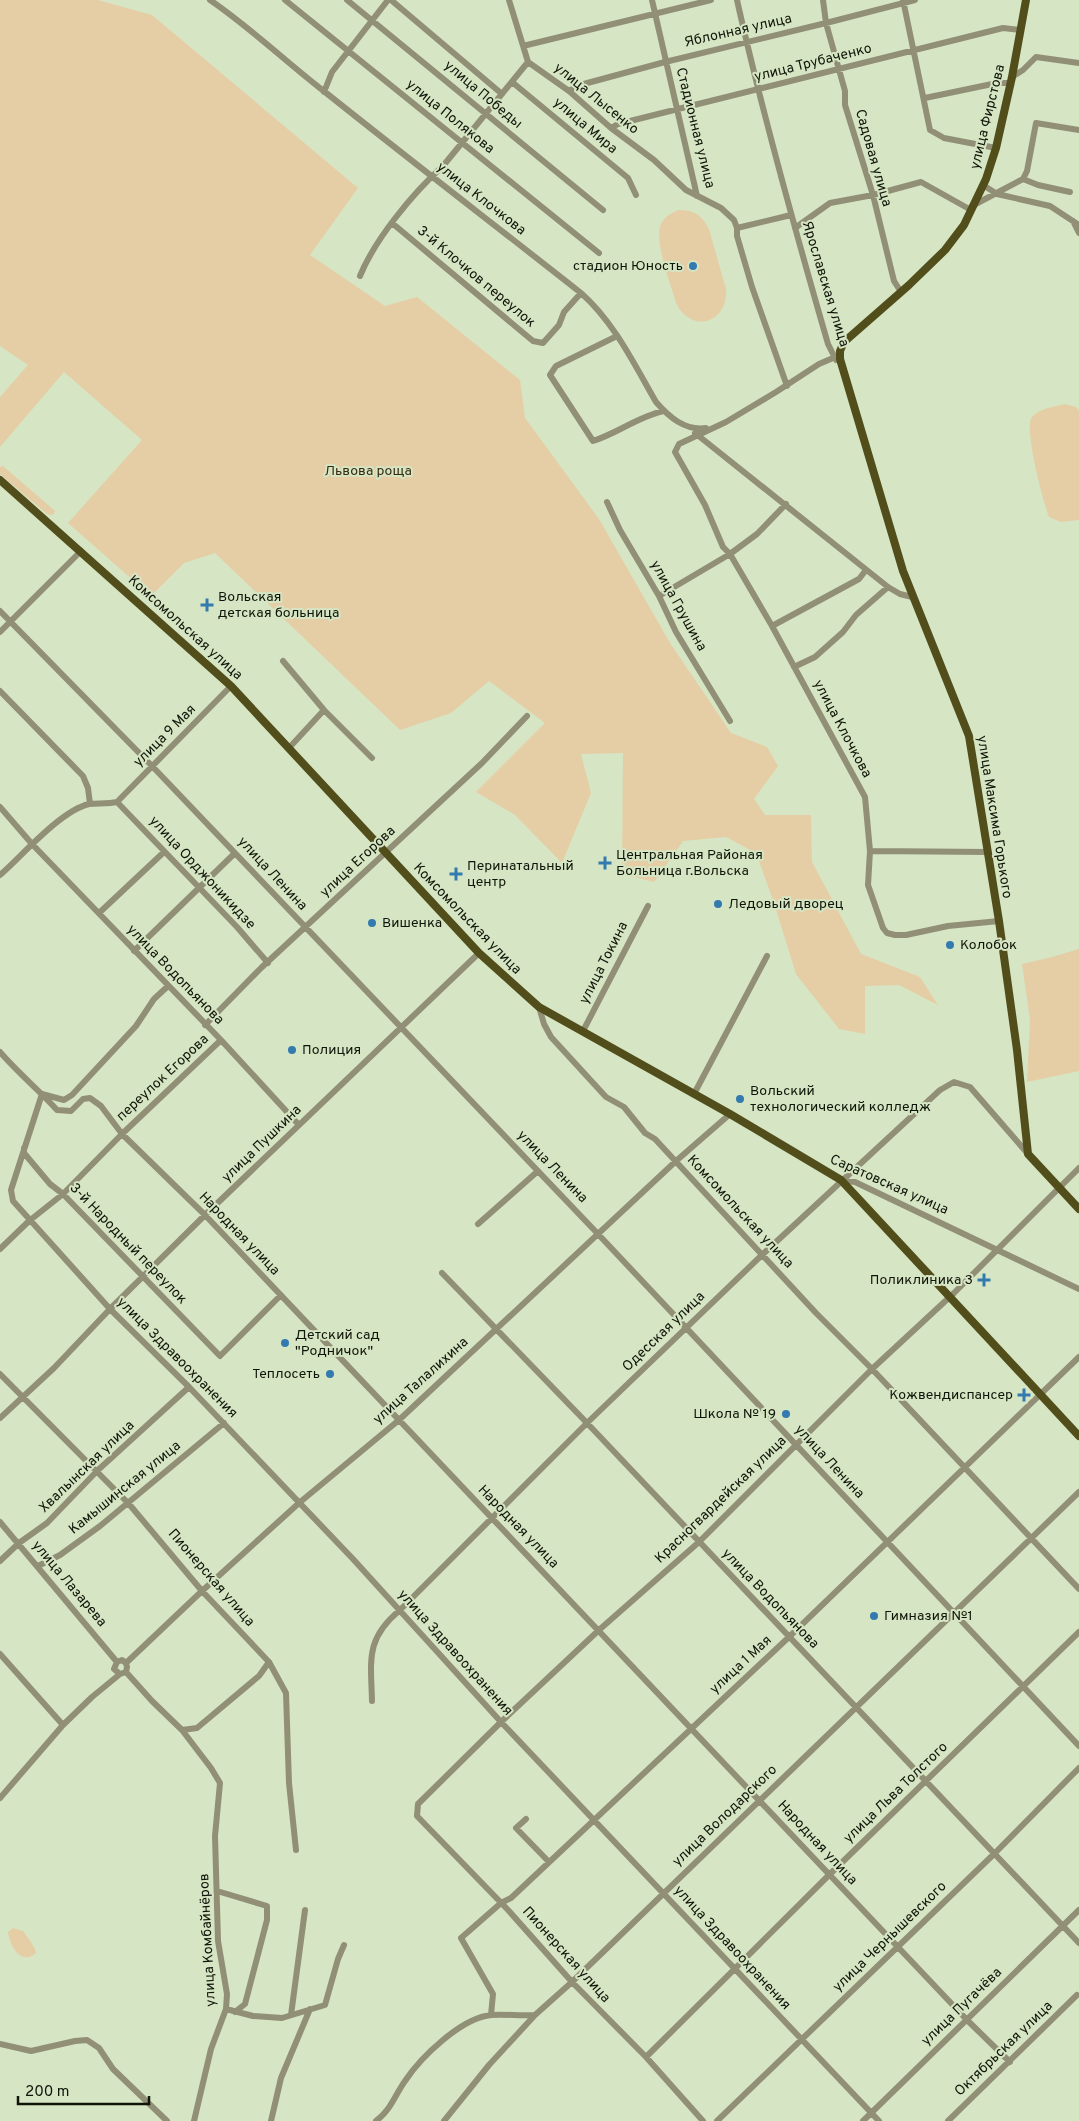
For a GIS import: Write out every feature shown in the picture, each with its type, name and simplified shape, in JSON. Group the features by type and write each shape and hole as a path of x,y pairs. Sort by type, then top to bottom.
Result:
{"main road":[{"name":"улица Фирстова","path":"838,359 842,346 848,338 901,292 945,250 964,226 983,185 996,148 1026,0"},
{"name":"Ярославская улица","path":"838,359 852,394 912,597"},
{"name":"Комсомольская улица","path":"0,480 231,686 480,954 539,1007"},
{"name":"улица Максима Горького","path":"912,597 969,736 999,921 1017,1050 1028,1154"},
{"name":"Саратовская улица","path":"539,1007 730,1114 841,1180"},
{"path":"1028,1154 1079,1209"},
{"path":"841,1180 1079,1436"}],"street":[{"name":"улица Клочкова","path":"210,0 243,23 324,92 597,307 617,336 656,402 676,421 689,427 698,435 679,444 675,452 705,505 723,547 730,554 772,626 865,797 870,851 868,884 883,928 887,933 906,935 948,926 999,921"},
{"name":"улица Полякова","path":"285,0 599,253"},
{"name":"улица Победы","path":"347,0 603,210"},
{"path":"324,92 332,72 389,0 502,94"},
{"name":"Стадионная улица","path":"652,0 697,196 720,208 734,220 752,287 787,386"},
{"path":"524,46 711,0"},
{"name":"Ярославская улица","path":"737,0 758,90 791,215 838,359"},
{"name":"Садовая улица","path":"823,0 826,24 845,91 845,105 873,195 894,281 901,292"},
{"name":"Яблонная улица","path":"569,91 580,85 665,62 826,24 903,1 915,0"},
{"path":"903,1 925,98 930,130 944,138 996,148"},
{"path":"360,276 366,260 392,223 431,176 443,166 528,62 512,2"},
{"name":"улица Трубаченко","path":"611,128 618,124 676,109 758,90 838,68 914,52 1003,28 1021,30"},
{"path":"925,98 1011,80 1036,57 1079,63"},
{"name":"улица Лысенко","path":"528,62 569,91 611,128 654,160 686,190 697,196"},
{"name":"улица Мира","path":"512,82 628,178 636,195"},
{"path":"795,228 830,203 873,195 921,182 972,208 1023,178 1027,171 1036,123 1079,130"},
{"path":"1023,178 1038,185 1070,192"},
{"path":"983,185 997,194 1050,206 1079,225"},
{"path":"737,228 791,215"},
{"path":"1073,220 1079,233"},
{"name":"3-й Клочков переулок","path":"392,223 533,341 543,343 559,325 564,312 581,293"},
{"path":"617,336 556,366 550,375 593,441 608,436 651,413 664,411"},
{"path":"838,359 819,364 787,386 726,422 698,435 888,587 900,594 912,597"},
{"path":"689,427 700,429 713,427"},
{"name":"улица Грушина","path":"607,502 620,530 659,596 676,632 730,721"},
{"path":"659,596 730,554 757,534 786,504"},
{"path":"0,632 81,552"},
{"path":"772,626 859,579 866,570"},
{"path":"794,666 815,657 843,632 856,615 888,587"},
{"name":"улица Ленина","path":"0,611 12,621 403,1028 1079,1746"},
{"path":"283,661 324,710 372,758"},
{"name":"улица 9 Мая","path":"117,802 231,686"},
{"path":"0,691 83,776 88,788 90,804"},
{"path":"289,748 324,710"},
{"name":"улица Егорова","path":"205,1025 268,963 506,740 527,716"},
{"path":"0,875 32,844 70,813 90,804 103,805 117,802"},
{"name":"улица Орджоникидзе","path":"117,802 199,887 268,963"},
{"name":"улица Водопьянова","path":"0,807 32,844 221,1040 299,1125"},
{"path":"870,851 988,852"},
{"path":"99,913 164,852"},
{"path":"134,951 235,853"},
{"name":"улица Токина","path":"583,1031 648,906"},
{"name":"улица Пушкина","path":"0,1418 54,1368 110,1309 205,1215 480,954"},
{"path":"694,1094 767,956"},
{"path":"24,1147 42,1094 64,1100 72,1095 136,1026 154,999 168,986"},
{"name":"Комсомольская улица","path":"539,1007 544,1024 551,1037 606,1097 624,1107 645,1133 655,1139 816,1313 872,1368 1079,1589"},
{"name":"переулок Егорова","path":"122,1134 221,1040"},
{"name":"Народная улица","path":"0,1052 28,1083 57,1110 71,1111 83,1099 90,1098 101,1106 122,1134 205,1215 897,1947 1010,2062"},
{"name":"Одесская улица","path":"372,1701 372,1653 377,1635 385,1622 400,1610 587,1423 762,1254 933,1097 954,1082 970,1087 1028,1154"},
{"name":"улица Талалихина","path":"126,1663 299,1503 399,1420 730,1114"},
{"path":"0,1249 29,1221 63,1194 122,1134"},
{"name":"3-й Народный переулок","path":"24,1147 24,1153 50,1184 63,1194 220,1356 281,1295"},
{"name":"улица Здравоохранения","path":"24,1147 11,1190 13,1201 29,1221 110,1309 224,1423 353,1559 502,1722 879,2121"},
{"name":"Красногвардейская улица","path":"418,1804 599,1630 699,1542 872,1368 950,1298 1079,1168"},
{"path":"478,1224 538,1171"},
{"name":"Саратовская улица","path":"841,1180 856,1182 1079,1289"},
{"name":"улица Водопьянова","path":"442,1273 587,1423 1079,1943"},
{"name":"улица 1 Мая","path":"491,2015 493,1994 460,1938 501,1903 511,1898 789,1637 1079,1357"},
{"name":"Пионерская улица","path":"0,1374 21,1397 98,1470 202,1591 269,1662 276,1673 286,1693 289,1783 296,1850"},
{"name":"Хвалынская улица","path":"0,1561 19,1543 47,1523 98,1470 189,1387"},
{"name":"Камышинская улица","path":"38,1566 60,1555 129,1504 224,1423"},
{"name":"улица Володарского","path":"444,2121 489,2065 534,2015 572,1982 664,1894 1079,1492"},
{"name":"улица Лазарева","path":"0,1522 117,1662"},
{"name":"улица Льва Толстого","path":"646,2057 735,1967 1079,1632"},
{"path":"0,1654 63,1726"},
{"path":"0,1798 63,1726 92,1697 123,1673 127,1667 126,1663 122,1660 117,1662 114,1669 123,1673 182,1730 197,1728 259,1676 269,1662"},
{"path":"259,1676 276,1673"},
{"name":"улица Комбайнёров","path":"182,1730 220,1783 215,1836 218,1941 227,1994 226,2009 211,2049 194,2121"},
{"name":"улица Чернышевского","path":"717,2121 994,1854 1079,1768"},
{"name":"Пионерская улица","path":"418,1804 417,1816 501,1903 572,1982 646,2057 703,2121"},
{"path":"526,1819 516,1828 549,1862"},
{"path":"217,1891 267,1906 267,1920 245,2004 236,2012"},
{"path":"291,2015 305,1910"},
{"name":"улица Пугачёва","path":"863,2121 1079,1910"},
{"path":"226,2009 282,2018 325,2005 344,1945"},
{"name":"Октябрьская улица","path":"948,2121 1077,1995"},
{"path":"271,2121 280,2078 310,2009"},
{"path":"376,2121 386,2114 403,2083 420,2060 472,2021 491,2015 534,2015"},
{"path":"0,2044 30,2051 87,2040 99,2048 113,2069 167,2121"}],"green space":[{"name":"Львова роща","path":"0,0 98,0 152,15 358,188 310,255 385,306 417,297 520,380 525,418 599,519 670,643 731,733 767,747 778,766 754,799 765,815 811,815 812,862 861,954 920,977 938,1005 899,985 865,986 865,1034 839,1029 796,974 756,853 726,837 683,841 654,882 622,874 623,753 581,754 591,793 562,863 515,815 476,792 545,723 489,681 451,713 400,730 215,553 184,563 151,596 68,523 142,440 64,372 0,447 0,397 28,365 0,346"},
{"name":"стадион Юность","path":"678,210 697,214 706,224 726,289 725,301 721,310 715,317 707,321 690,319 683,313 676,303 663,261 659,239 662,222"},
{"path":"1065,404 1076,407 1079,411 1079,520 1061,522 1049,517 1046,509 1030,438 1030,426 1031,419 1037,412"},
{"path":"3,466 55,511 53,515 47,514 0,474 0,467"},
{"path":"1079,949 1079,1071 1027,1082 1030,1020 1022,964"},
{"path":"13,1928 23,1931 36,1953 25,1957 17,1953 11,1943 8,1932"}],"place":[{"name":"стадион Юность","path":"693,266"},
{"name":"Вольская детская больница","path":"207,605"},
{"name":"Центральная Районая Больница г.Вольска","path":"605,863"},
{"name":"Перинатальный центр","path":"456,874"},
{"name":"Ледовый дворец","path":"718,904"},
{"name":"Вишенка","path":"372,923"},
{"name":"Колобок","path":"950,945"},
{"name":"Полиция","path":"292,1050"},
{"name":"Вольский технологический колледж","path":"740,1099"},
{"name":"Поликлиника 3","path":"984,1280"},
{"name":"Детский сад \"Родничок\"","path":"285,1343"},
{"name":"Теплосеть","path":"330,1374"},
{"name":"Кожвендиспансер","path":"1024,1395"},
{"name":"Школа № 19","path":"786,1414"},
{"name":"Гимназия №1","path":"874,1616"}]}
